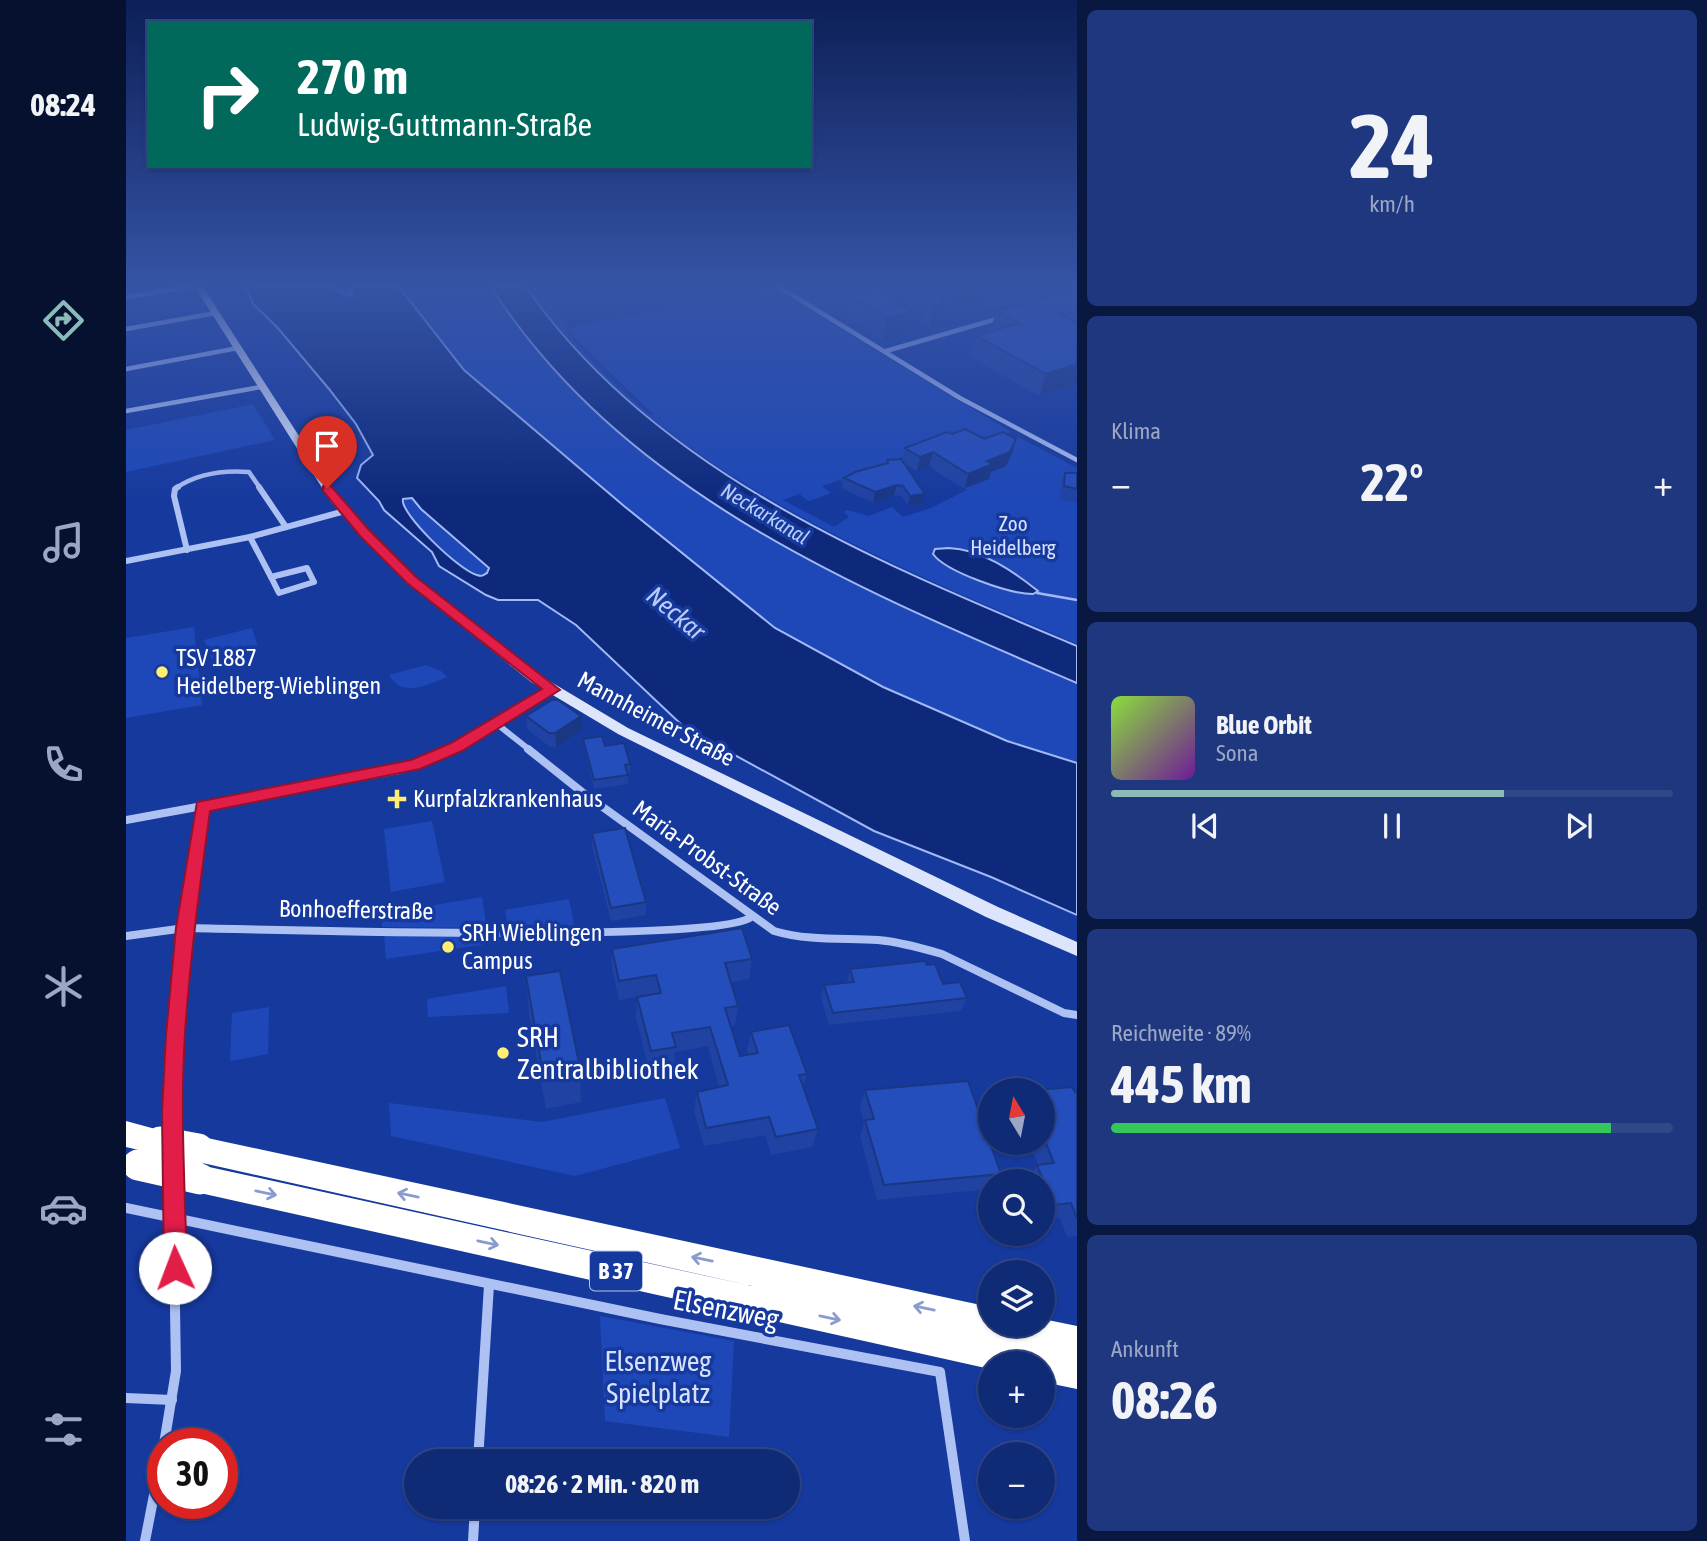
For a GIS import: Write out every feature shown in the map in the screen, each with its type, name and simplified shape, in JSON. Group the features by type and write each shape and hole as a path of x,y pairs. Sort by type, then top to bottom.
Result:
{"highway":[{"name":"B 37","path":"126,1135 181,1157 983,1351"},
{"name":"B 37","path":"132,1164 181,1157 978,1321"},
{"path":"1054,1337 1077,1342"},
{"path":"1055,1368 1077,1373"}],"street":[{"path":"126,369 179,359"},
{"name":"Mannheimer Straße","path":"244,359 345,511 411,580 552,690 623,731 992,912 1077,949"},
{"path":"900,359 1014,429 1077,460"},
{"path":"126,411 261,387"},
{"path":"187,550 174,496 175,488 187,480 219,472 249,472 286,527"},
{"path":"126,561 250,537 345,511"},
{"path":"250,537 270,577 279,593 314,582 307,568 270,577"},
{"path":"126,820 399,770 430,760 497,724 552,690"},
{"name":"Maria-Probst-Straße","path":"497,724 583,792 751,917 774,931 793,938 873,940 930,950 1064,1013 1077,1015"},
{"path":"167,1428 176,1371 173,1217 181,1157 175,1035 185,928 203,806"},
{"name":"Bonhoefferstraße","path":"126,936 185,928 582,932 706,928 745,922 751,917"},
{"name":"Elsenzweg","path":"126,1208 489,1285 940,1372 965,1541"},
{"path":"479,1449 489,1285"},
{"path":"126,1398 172,1400"},
{"path":"145,1541 149,1519"},
{"path":"473,1541 474,1519"}],"green space":[{"path":"420,359 544,359 608,423 677,479 752,528 912,611 1077,683 1077,834 886,746"},
{"name":"Zoo Heidelberg","path":"587,359 591,359 628,396 653,415 597,359 890,359 1011,432 995,437 963,435 856,474 844,482 840,480 822,486 831,493 809,501 800,495 802,493 783,500 834,527 849,517 844,512 847,510 869,516 892,507 903,517 931,508 967,490 934,470 1018,437 1077,468 1077,644 925,578 776,503 705,458 640,408"},
{"path":"253,404 275,440 126,472 126,430"},
{"path":"412,498 489,568 487,574 479,576 457,564 420,529 404,506 403,499"},
{"name":"TSV 1887 Heidelberg-Wieblingen","path":"194,627 202,705 126,718 126,638"},
{"path":"252,628 258,647 212,659 204,640"},
{"path":"426,665 441,671 447,677 423,686 408,688 394,682 389,675"},
{"path":"432,821 445,882 391,892 384,829"},
{"path":"482,897 487,928 382,927 382,914"},
{"path":"569,899 575,928 508,928 505,910"},
{"path":"384,934 499,935 500,942 386,959"},
{"path":"506,986 509,1013 428,1017 427,999"},
{"path":"269,1007 268,1054 230,1061 232,1013"},
{"path":"665,1098 680,1148 575,1176 391,1136 389,1103 542,1122"},
{"name":"Elsenzweg Spielplatz","path":"600,1316 734,1341 729,1437 605,1421"}],"water":[{"name":"Neckar","path":"304,359 455,359 464,370 624,506 775,628 883,687 1007,741 1077,763 1077,915 991,877 874,831 685,728 576,625 538,600 498,600 486,595 439,566 432,552 384,510 357,478 361,465 373,455 356,424","holes":["412,498 489,568 487,573 480,576 458,564 420,528 404,506 403,499"]},
{"name":"Neckarkanal","path":"585,359 638,409 704,460 775,504 849,544 925,580 1077,646 1077,683 913,611 752,528 678,479 608,423 545,360"},
{"path":"949,548 985,557 1038,591 1033,594 1023,593 964,575 933,554 935,549"}],"building":[{"path":"1018,359 1077,359 1077,364 1046,374"},
{"path":"965,429 984,439 1003,432 1016,439 1010,452 987,461 993,464 968,474 933,452 920,457 905,448 947,432 952,434"},
{"path":"901,459 925,494 910,496 903,486 897,485 875,492 844,478 855,472 888,463 887,460"},
{"path":"1065,473 1077,473 1077,489 1064,486"},
{"path":"552,700 558,700 581,716 555,733 549,733 526,716"},
{"path":"602,736 605,746 624,743 630,764 625,765 628,775 594,780 583,739"},
{"path":"625,828 646,902 611,908 592,833"},
{"path":"742,928 752,959 725,963 738,1006 725,1008 740,1056 758,1053 751,1032 789,1025 807,1074 799,1075 818,1129 776,1137 769,1117 706,1128 697,1092 728,1085 710,1027 672,1033 676,1047 651,1051 637,997 661,993 656,975 619,981 612,949"},
{"path":"925,961 927,965 935,964 943,984 960,982 967,998 833,1013 824,985 854,982 850,969"},
{"path":"560,971 580,1068 543,1074 526,976"},
{"path":"968,1081 978,1109 978,1155 994,1155 999,1169 978,1169 978,1176 884,1185 865,1120 874,1119 865,1090"},
{"path":"1072,1087 1077,1092 1077,1219 1071,1203 1055,1205 1055,1169 1039,1169 1037,1165 1054,1163 1051,1155 1055,1155 1055,1089"}],"waterway":[{"path":"1037,593 1077,600"}],"place":[{"name":"TSV 1887 Heidelberg-Wieblingen","path":"162,672"},
{"name":"Kurpfalzkrankenhaus","path":"397,799"},
{"name":"SRH Wieblingen Campus","path":"448,947"},
{"name":"SRH Zentralbibliothek","path":"503,1053"}],"route":[{"path":"175,1268 172,1113 175,1035 185,928 203,806 388,772 430,760 497,724 552,690 411,580 364,533 327,488"}]}
